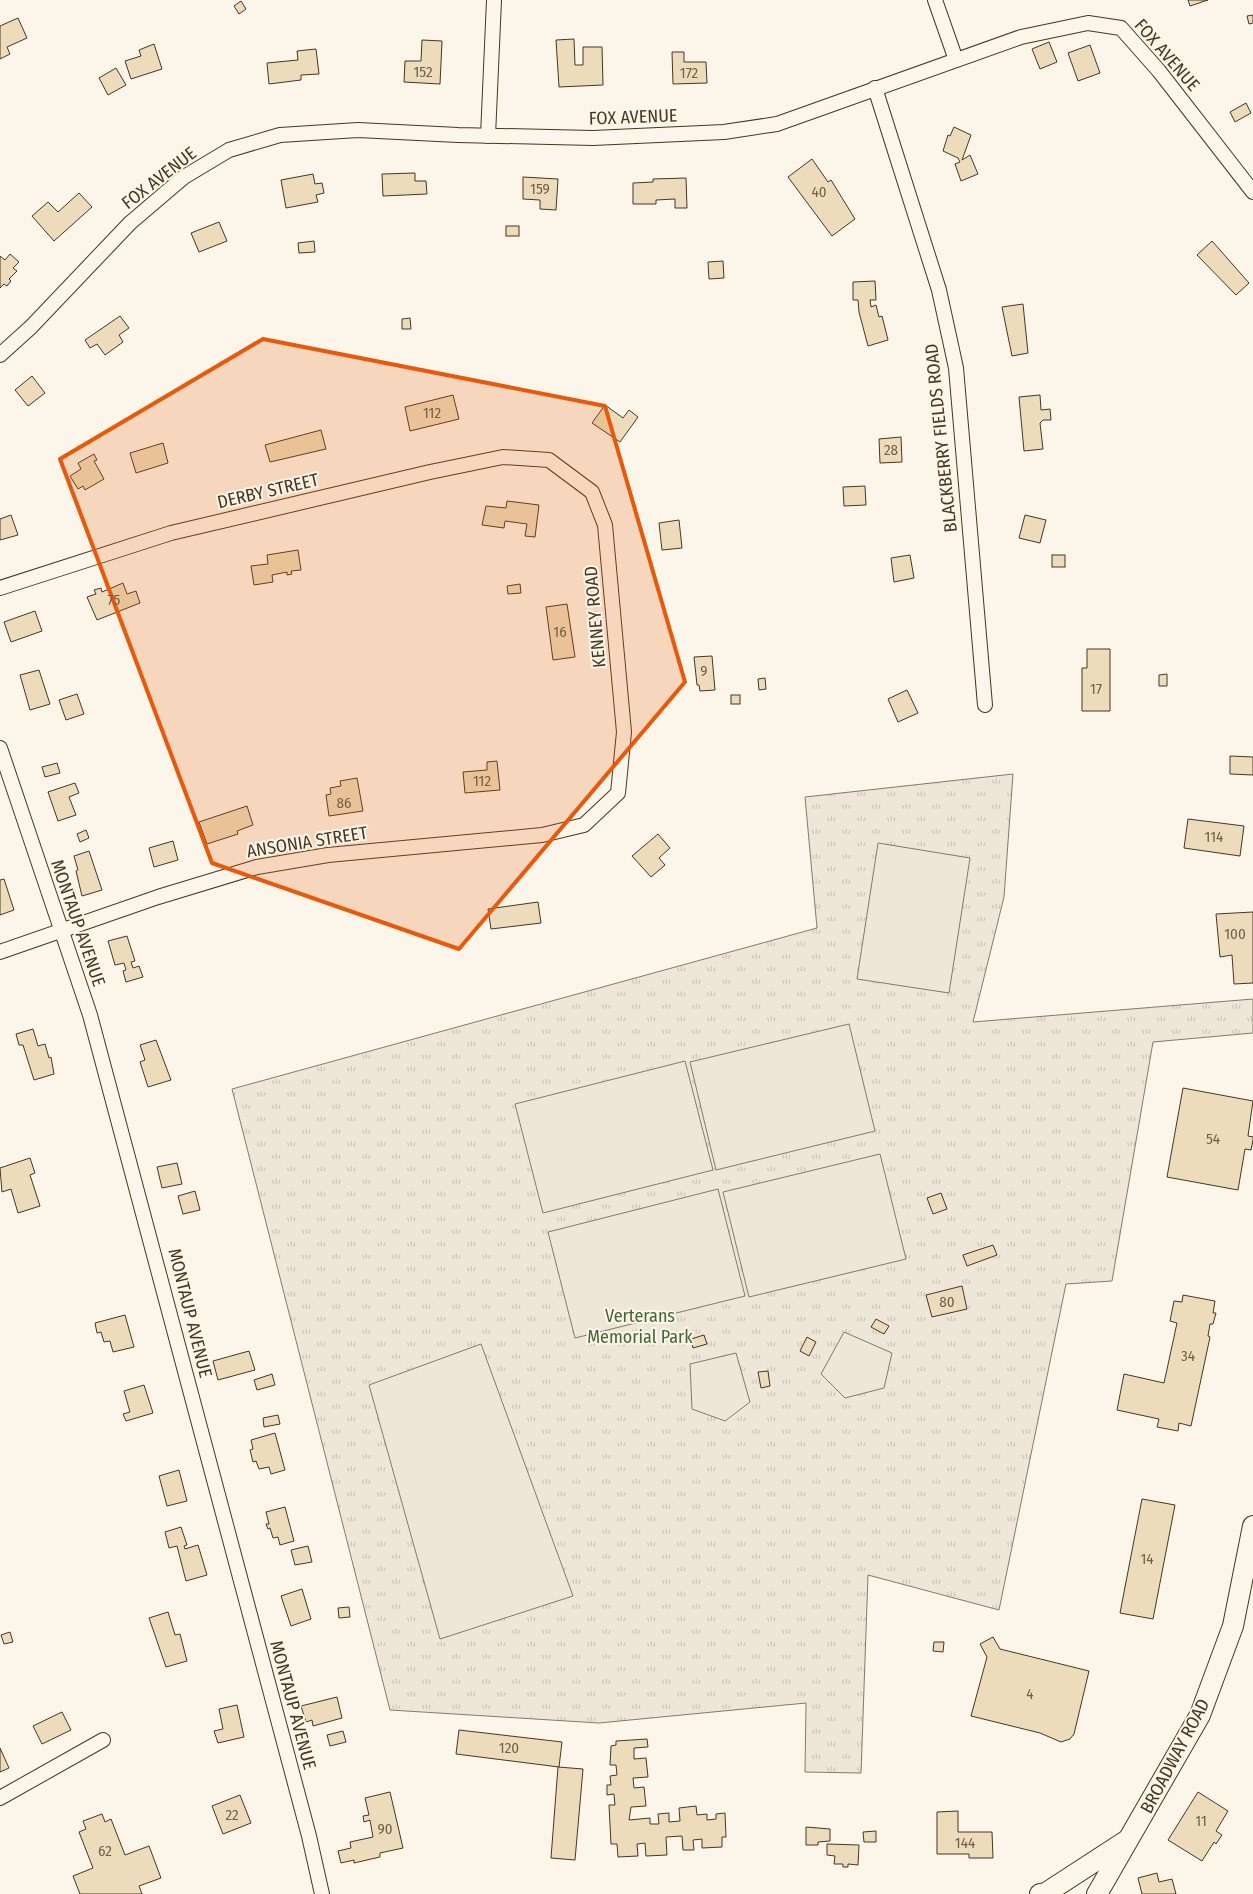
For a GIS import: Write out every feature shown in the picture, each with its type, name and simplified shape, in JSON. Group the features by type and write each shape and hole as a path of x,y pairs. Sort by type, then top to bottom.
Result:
{"main road":[{"name":"BROADWAY ROAD","path":"1097,1894 1200,1715 1233,1626 1249,1564 1253,1526"},
{"path":"1040,1894 1046,1893 1129,1838"}],"street":[{"path":"488,136 494,0"},
{"path":"935,0 956,60"},
{"name":"FOX AVENUE","path":"0,354 31,327 130,223 184,177 229,150 280,135 358,130 488,136 593,138 724,132 777,124 1022,37 1088,23 1121,28 1159,71 1253,192"},
{"name":"BLACKBERRY FIELDS ROAD","path":"875,88 939,290 956,368 985,705"},
{"name":"DERBY STREET","path":"0,588 171,533 422,474 503,457 549,460"},
{"name":"KENNEY ROAD","path":"549,460 592,492 605,525 624,732 618,793"},
{"name":"MONTAUP AVENUE","path":"1,757 90,1015 309,1836 322,1894"},
{"name":"ANSONIA STREET","path":"0,952 158,897 257,867 328,855 542,835 584,825 618,793"},
{"path":"0,1798 103,1740"}],"highlighted area":[{"path":"263,339 605,406 685,682 459,949 212,863 60,459"}],"green space":[{"name":"Verterans Memorial Park","path":"1013,774 1004,897 973,1022 1253,999 1253,1033 1153,1042 1112,1281 1066,1284 999,1610 868,1575 861,1773 805,1772 806,1703 599,1723 390,1710 232,1089 817,928 805,797"},
{"path":"878,843 970,858 949,993 857,979"},
{"path":"849,1024 875,1131 716,1170 690,1062"},
{"path":"685,1061 713,1170 543,1213 515,1104"},
{"path":"880,1154 906,1259 749,1297 723,1192"},
{"path":"718,1189 745,1296 575,1338 548,1232"},
{"path":"844,1332 892,1353 884,1388 845,1398 821,1374"},
{"path":"481,1344 573,1596 440,1639 369,1385"},
{"path":"736,1353 750,1402 725,1421 692,1409 690,1364"}],"building":[{"path":"1188,0 1208,0 1190,6"},
{"path":"241,1 246,9 239,14 234,6"},
{"path":"1253,15 1253,23 1249,24 1247,16"},
{"path":"18,18 27,38 7,47 10,54 0,59 0,26"},
{"path":"574,39 575,65 583,65 583,47 602,47 603,85 559,87 556,40"},
{"path":"422,40 442,41 440,84 404,82 405,61 421,61"},
{"path":"1049,42 1057,62 1040,69 1032,49"},
{"path":"154,44 162,69 131,79 125,61 141,56 139,50"},
{"path":"1090,45 1100,73 1078,81 1068,53"},
{"path":"316,49 319,74 301,75 301,80 269,84 267,63 298,60 297,51"},
{"path":"672,52 684,52 684,62 706,62 707,83 673,84"},
{"path":"116,68 126,85 108,95 99,78"},
{"path":"1246,103 1251,113 1235,122 1230,112"},
{"path":"954,127 971,135 962,160 970,155 978,174 961,181 955,164 960,162 958,158 943,151 948,135 950,136"},
{"path":"812,159 828,182 831,180 855,219 832,236 788,177"},
{"path":"415,173 415,181 426,181 427,194 383,196 382,174"},
{"path":"313,174 315,184 322,183 324,193 316,195 318,202 286,208 281,180"},
{"path":"523,177 558,179 556,210 540,209 540,200 523,199"},
{"path":"686,178 687,208 675,208 675,199 656,200 656,204 633,204 633,183 653,182 653,179"},
{"path":"79,193 92,207 54,241 32,216 48,202 58,212"},
{"path":"219,222 227,241 199,252 191,233"},
{"path":"506,226 519,226 519,236 506,236"},
{"path":"314,241 315,252 299,253 298,243"},
{"path":"1212,241 1249,283 1236,295 1197,255"},
{"path":"10,254 19,262 13,268 17,271 9,279 11,281 7,286 4,284 0,288 0,256 5,260"},
{"path":"723,261 724,278 709,279 708,262"},
{"path":"875,281 876,300 870,300 871,307 876,305 879,317 882,316 888,340 868,346 859,312 858,300 853,300 853,282"},
{"path":"1023,304 1028,353 1012,356 1002,307"},
{"path":"120,316 129,328 119,335 123,342 105,355 97,344 90,348 85,340"},
{"path":"410,318 411,329 402,329 402,319"},
{"path":"32,376 45,393 28,406 15,390"},
{"path":"453,395 459,419 410,431 405,407"},
{"path":"1040,395 1041,410 1050,409 1051,420 1043,420 1040,423 1043,449 1024,451 1019,397"},
{"path":"605,405 623,418 629,410 638,417 620,442 592,423"},
{"path":"321,430 326,449 270,462 265,445"},
{"path":"901,437 902,462 880,463 879,439"},
{"path":"163,443 168,463 136,473 130,453"},
{"path":"94,454 97,460 94,461 104,479 85,490 83,486 78,489 70,476 81,469 78,463"},
{"path":"865,486 866,505 844,506 843,487"},
{"path":"507,501 539,505 535,537 525,536 527,524 505,521 504,528 482,525 486,506 506,508"},
{"path":"11,515 18,535 0,540 0,519"},
{"path":"1025,515 1046,520 1040,543 1019,538"},
{"path":"679,520 682,548 662,550 659,523"},
{"path":"298,550 301,570 291,571 292,574 287,575 287,572 272,575 273,582 254,585 251,566 268,564 267,555"},
{"path":"910,555 914,578 894,582 891,558"},
{"path":"1052,555 1065,555 1065,567 1052,567"},
{"path":"123,583 127,594 136,591 140,603 97,620 87,597 96,594 94,590 101,588 102,592"},
{"path":"520,584 521,593 508,594 507,586"},
{"path":"567,604 575,657 553,660 546,607"},
{"path":"35,611 42,631 11,642 4,622"},
{"path":"1087,649 1110,649 1110,711 1082,711 1082,668 1087,668"},
{"path":"712,656 715,690 700,691 699,685 697,685 694,657"},
{"path":"39,670 50,704 30,710 20,675"},
{"path":"1167,674 1167,686 1159,686 1159,675"},
{"path":"765,678 766,689 759,690 758,679"},
{"path":"907,690 918,713 898,722 888,699"},
{"path":"77,694 84,714 66,720 59,700"},
{"path":"731,695 740,695 740,704 731,704"},
{"path":"1230,756 1253,757 1253,775 1230,774"},
{"path":"497,761 500,790 465,793 463,772 487,770 487,762"},
{"path":"57,763 60,773 45,777 42,767"},
{"path":"357,778 363,811 329,816 326,795 331,794 330,788 341,786 340,781"},
{"path":"75,783 79,793 69,797 76,815 58,821 48,792"},
{"path":"247,806 253,825 237,831 238,834 207,844 199,822"},
{"path":"1188,819 1244,826 1240,856 1184,848"},
{"path":"86,830 89,838 80,842 77,834"},
{"path":"658,834 670,848 659,858 665,865 651,877 632,856"},
{"path":"173,841 178,860 154,867 149,848"},
{"path":"89,851 102,890 82,896 74,856"},
{"path":"4,879 14,910 0,915 0,880"},
{"path":"538,902 541,923 491,929 488,909"},
{"path":"1253,912 1253,983 1234,984 1232,955 1220,957 1216,914"},
{"path":"127,936 135,961 131,962 133,968 139,966 143,977 126,982 123,971 126,970 124,963 115,965 108,941"},
{"path":"33,1029 38,1046 45,1044 49,1058 51,1057 54,1074 34,1080 23,1045 19,1045 16,1034"},
{"path":"156,1040 171,1080 148,1087 140,1062 145,1060 140,1045"},
{"path":"1183,1088 1253,1101 1248,1136 1253,1137 1253,1140 1251,1150 1245,1149 1238,1190 1167,1177"},
{"path":"30,1158 35,1173 30,1175 40,1206 18,1213 11,1189 2,1192 0,1168"},
{"path":"177,1163 182,1184 162,1188 157,1167"},
{"path":"195,1191 200,1210 183,1214 178,1196"},
{"path":"941,1193 947,1209 933,1214 927,1198"},
{"path":"993,1245 997,1255 967,1266 963,1255"},
{"path":"962,1286 967,1309 932,1317 926,1295"},
{"path":"1183,1295 1215,1301 1213,1313 1216,1313 1213,1324 1210,1324 1208,1336 1210,1337 1191,1426 1179,1423 1178,1431 1157,1427 1159,1419 1117,1410 1124,1374 1164,1383 1177,1323 1170,1321 1174,1301 1182,1302"},
{"path":"125,1315 134,1347 113,1352 110,1341 104,1342 101,1332 97,1333 95,1323"},
{"path":"876,1319 889,1326 884,1334 871,1327"},
{"path":"704,1335 707,1344 693,1348 691,1339"},
{"path":"807,1337 816,1342 809,1356 800,1351"},
{"path":"249,1351 255,1370 218,1380 213,1361"},
{"path":"768,1371 770,1386 761,1388 758,1372"},
{"path":"272,1374 275,1385 257,1390 254,1380"},
{"path":"144,1385 153,1413 126,1421 123,1414 130,1412 124,1391"},
{"path":"278,1415 280,1424 264,1427 263,1418"},
{"path":"275,1433 285,1470 271,1474 269,1467 259,1469 256,1461 253,1462 250,1450 253,1449 251,1440"},
{"path":"179,1470 187,1501 167,1506 159,1476"},
{"path":"1142,1499 1175,1505 1153,1619 1120,1613"},
{"path":"285,1507 294,1541 280,1545 278,1537 273,1538 270,1528 268,1529 266,1524 269,1524 266,1512"},
{"path":"181,1527 187,1545 184,1546 185,1549 198,1545 207,1575 186,1581 177,1546 169,1548 165,1532"},
{"path":"308,1546 312,1562 295,1565 291,1550"},
{"path":"302,1589 311,1619 291,1626 281,1596"},
{"path":"349,1607 350,1617 339,1618 338,1608"},
{"path":"168,1612 175,1635 180,1634 187,1661 166,1667 149,1618"},
{"path":"10,1632 13,1642 4,1644 1,1635"},
{"path":"993,1637 1000,1649 1089,1671 1074,1734 1070,1739 1061,1742 1040,1733 971,1716 987,1657 980,1644"},
{"path":"934,1642 944,1642 943,1652 933,1651"},
{"path":"337,1697 342,1718 313,1726 312,1720 306,1722 301,1706"},
{"path":"237,1705 244,1737 218,1743 214,1731 223,1729 219,1709"},
{"path":"62,1712 71,1730 42,1744 33,1726"},
{"path":"459,1730 562,1742 559,1767 456,1754"},
{"path":"343,1731 346,1742 330,1746 327,1735"},
{"path":"647,1739 648,1747 634,1748 634,1759 646,1758 648,1777 633,1778 634,1788 644,1787 646,1806 631,1807 629,1820 650,1818 650,1824 659,1824 658,1814 669,1813 669,1822 680,1821 679,1808 696,1806 697,1815 707,1814 707,1820 716,1819 716,1814 725,1813 726,1837 722,1837 722,1847 702,1848 702,1839 693,1840 694,1850 683,1850 682,1836 666,1837 667,1855 646,1856 645,1843 637,1844 638,1856 618,1857 617,1844 611,1844 609,1805 615,1805 614,1794 607,1795 607,1785 611,1785 610,1776 617,1775 616,1765 610,1765 611,1746 616,1745 616,1741"},
{"path":"0,1748 9,1768 0,1772"},
{"path":"558,1767 583,1769 575,1860 551,1858"},
{"path":"390,1792 403,1848 380,1853 380,1857 354,1863 354,1860 341,1863 338,1851 351,1848 350,1842 373,1837 370,1820 364,1822 363,1816 369,1815 365,1798"},
{"path":"1198,1792 1228,1811 1216,1831 1222,1835 1216,1844 1214,1842 1202,1861 1168,1840"},
{"path":"240,1795 251,1823 223,1834 212,1806"},
{"path":"958,1811 958,1832 992,1832 993,1858 969,1858 969,1854 937,1854 937,1812"},
{"path":"102,1814 105,1822 111,1819 125,1855 149,1846 161,1878 139,1886 142,1894 80,1894 73,1876 93,1868 79,1832 86,1829 83,1821"},
{"path":"806,1827 830,1829 830,1841 818,1842 818,1845 806,1845"},
{"path":"876,1831 876,1842 864,1842 863,1832"},
{"path":"827,1844 859,1845 858,1865 848,1864 848,1867 843,1867 843,1864 834,1864 835,1856 827,1855"},
{"path":"1157,1873 1159,1882 1172,1879 1176,1894 1142,1894 1138,1878"}]}
